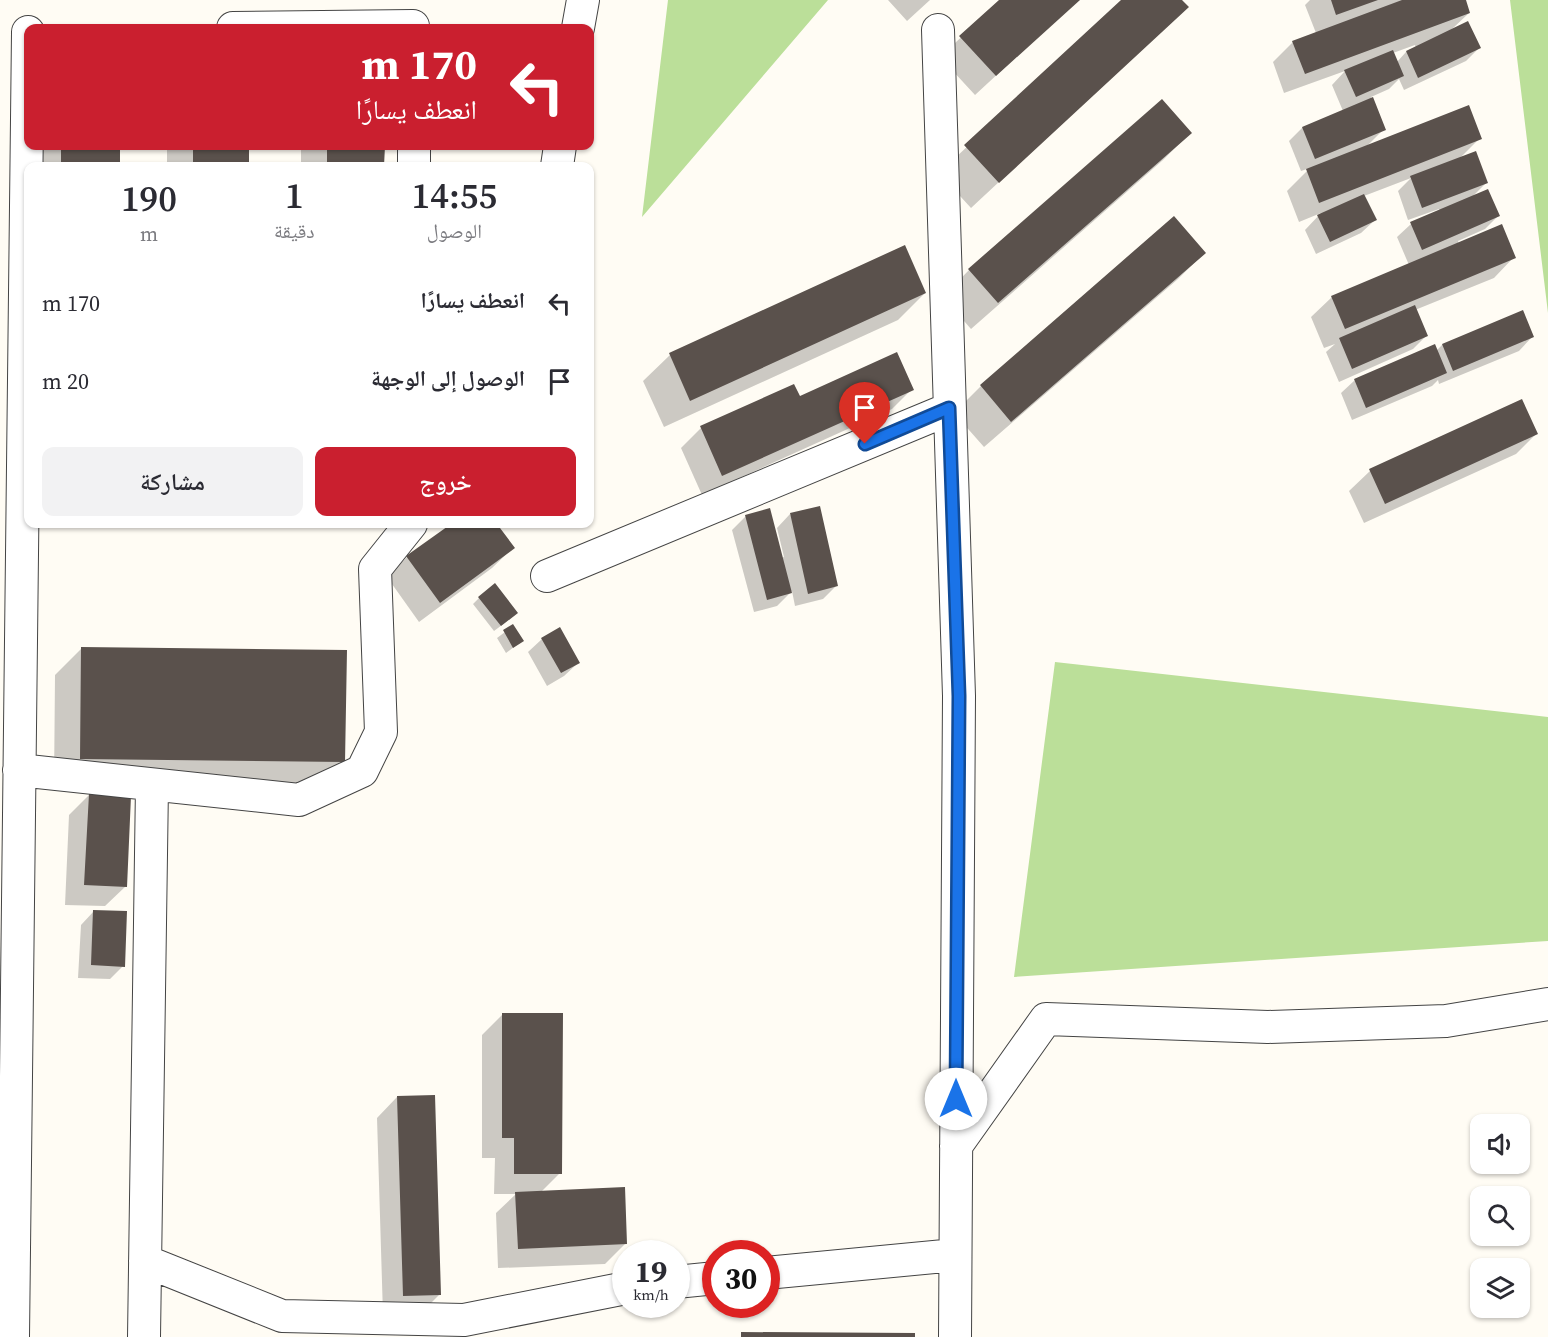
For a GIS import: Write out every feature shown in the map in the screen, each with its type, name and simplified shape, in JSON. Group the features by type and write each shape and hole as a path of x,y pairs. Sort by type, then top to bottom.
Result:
{"street":[{"path":"579,24 583,0"},
{"path":"938,30 959,696 955,1337"},
{"path":"13,1337 8,996 19,770 17,391 24,163"},
{"path":"548,576 949,408"},
{"path":"19,770 299,800 362,771 381,732 375,568 408,528"},
{"path":"144,1337 152,785"},
{"path":"956,1146 1046,1019 1280,1026 1446,1021 1548,1004"},
{"path":"780,1272 956,1256"},
{"path":"145,1261 282,1316 464,1320 612,1291"}],"green space":[{"path":"668,0 828,0 642,217"},
{"path":"1510,0 1548,0 1548,313"},
{"path":"1055,662 1548,717 1548,941 1014,977"}],"building":[{"path":"999,0 1080,0 996,76 959,36"},
{"path":"1121,0 1182,0 1189,7 999,183 964,145"},
{"path":"1331,0 1378,0 1336,15"},
{"path":"1402,0 1466,0 1470,13 1305,74 1292,41"},
{"path":"1468,21 1481,48 1418,78 1406,51"},
{"path":"1393,50 1404,76 1356,97 1344,70"},
{"path":"1373,97 1386,130 1315,159 1302,127"},
{"path":"1162,99 1192,133 998,303 968,269"},
{"path":"1469,105 1482,139 1319,203 1306,169"},
{"path":"61,150 120,150 120,162 61,162"},
{"path":"193,150 249,150 249,162 193,162"},
{"path":"327,150 385,150 384,162 327,162"},
{"path":"1476,151 1488,183 1422,208 1410,176"},
{"path":"1488,189 1500,216 1422,250 1410,222"},
{"path":"1364,194 1377,220 1330,242 1317,215"},
{"path":"1174,216 1206,253 1011,422 980,385"},
{"path":"1502,224 1516,258 1345,329 1331,296"},
{"path":"905,245 926,293 690,401 669,353"},
{"path":"1415,305 1428,336 1352,369 1339,338"},
{"path":"1523,310 1534,337 1453,371 1442,344"},
{"path":"1435,344 1447,373 1366,408 1354,379"},
{"path":"897,352 914,390 722,476 700,426 794,384 800,396"},
{"path":"1522,399 1538,434 1385,504 1369,469"},
{"path":"820,506 838,586 808,594 790,513"},
{"path":"770,508 792,593 767,600 745,515"},
{"path":"445,528 500,528 515,548 440,603 406,556"},
{"path":"495,583 518,613 501,626 478,597"},
{"path":"513,624 524,641 513,648 503,630"},
{"path":"560,627 580,663 561,673 541,638"},
{"path":"81,647 347,650 345,762 80,759"},
{"path":"89,794 131,796 127,887 84,885"},
{"path":"93,910 127,911 125,967 91,965"},
{"path":"502,1013 563,1013 562,1174 514,1174 514,1138 502,1138"},
{"path":"435,1095 441,1295 403,1296 397,1096"},
{"path":"625,1187 627,1240 612,1240 612,1245 518,1249 515,1192"},
{"path":"741,1332 915,1333 915,1337 741,1337"}],"route":[{"path":"865,444 949,408 959,696 956,1099"}]}
